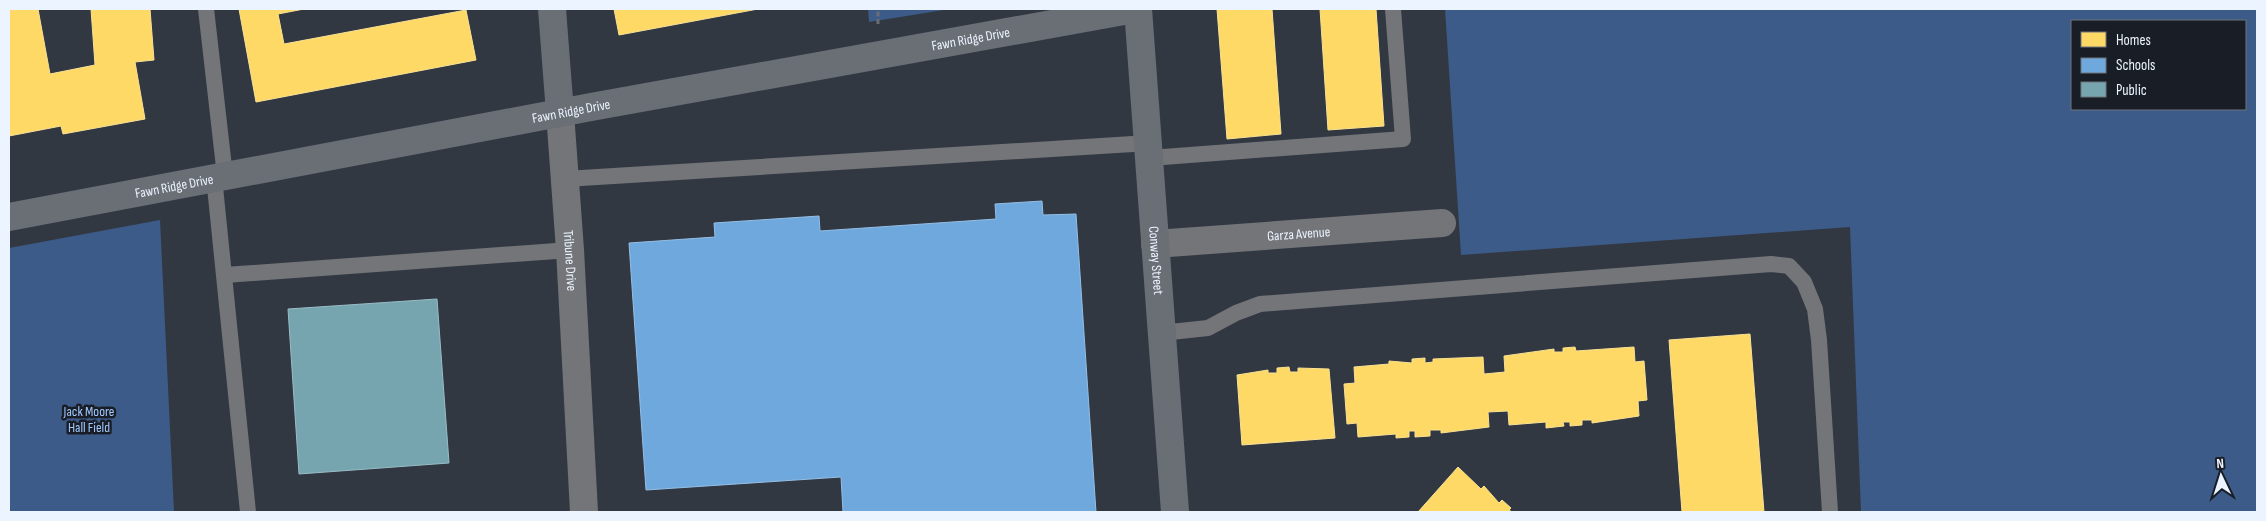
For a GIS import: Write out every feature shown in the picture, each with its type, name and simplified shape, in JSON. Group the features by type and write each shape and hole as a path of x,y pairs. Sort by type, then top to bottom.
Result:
{"street":[{"name":"Tribune Drive","path":"552,9 570,250 584,512"},
{"name":"Fawn Ridge Drive","path":"9,217 560,113 1137,9"},
{"name":"Conway Street","path":"1137,9 1175,512"},
{"name":"Garza Avenue","path":"1155,244 1442,223"}],"lane":[{"path":"206,9 225,275 248,512"},
{"path":"565,179 1403,139 1393,9"},
{"path":"225,275 570,250"},
{"path":"1161,333 1208,328 1236,313 1260,304 1771,264 1789,266 1804,282 1815,309 1819,340 1830,512"}],"path":[{"path":"878,9 878,24"}],"green space":[{"path":"868,9 950,9 869,22"},
{"path":"1445,9 2257,9 2257,512 1861,512 1850,227 1461,255"},
{"name":"Jack Moore Hall Field","path":"160,220 174,512 9,512 9,248"}],"building: Homes":[{"path":"9,9 38,9 50,74 95,65 91,9 150,9 154,60 135,62 145,119 63,134 61,126 9,136"},
{"path":"239,9 304,9 278,14 284,44 466,10 476,60 256,102"},
{"path":"614,9 758,9 619,35"},
{"path":"1217,9 1272,9 1281,134 1227,139"},
{"path":"1320,9 1376,9 1384,126 1328,130"},
{"path":"1750,334 1764,512 1682,512 1669,340"},
{"path":"1575,347 1576,351 1634,347 1635,362 1644,361 1647,400 1638,401 1639,416 1592,423 1592,420 1582,420 1582,425 1570,426 1570,422 1563,422 1564,426 1546,428 1546,422 1509,425 1508,411 1488,412 1489,427 1441,433 1441,430 1430,430 1430,436 1415,437 1415,431 1409,431 1409,437 1396,438 1396,434 1358,437 1357,423 1347,424 1344,384 1355,383 1354,367 1389,364 1389,361 1412,363 1412,359 1425,358 1425,363 1433,362 1433,359 1483,357 1484,374 1505,372 1504,356 1554,349 1554,352 1563,352 1563,348"},
{"path":"1289,367 1290,372 1298,372 1298,368 1329,369 1335,438 1242,445 1237,375 1268,370 1268,373 1277,373 1277,368"},
{"path":"1458,467 1481,489 1484,486 1499,503 1502,500 1511,508 1509,510 1512,512 1418,512"}],"building: Schools":[{"path":"1042,201 1043,215 1076,214 1096,512 843,512 841,477 646,490 629,243 715,237 714,223 819,216 820,231 996,219 995,204"}],"building: Public":[{"path":"437,299 449,463 299,474 288,309"}]}
